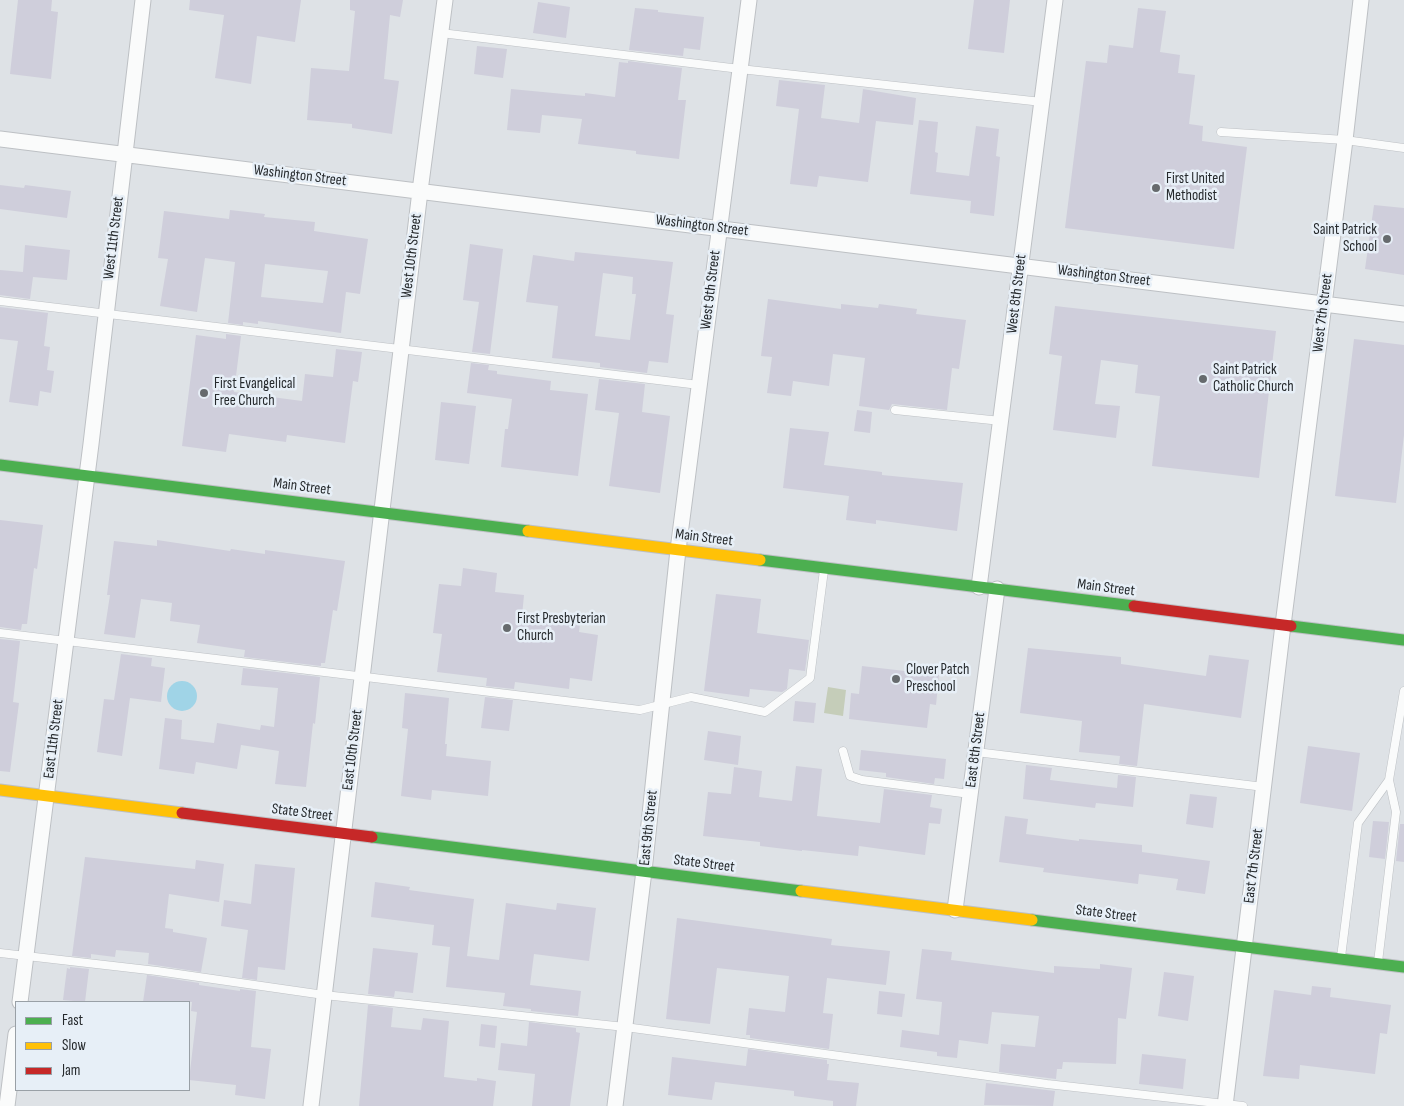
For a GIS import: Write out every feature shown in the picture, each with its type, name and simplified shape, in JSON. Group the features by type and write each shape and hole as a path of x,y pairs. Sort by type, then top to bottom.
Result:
{"main road":[{"name":"Main Street","path":"0,465 1404,640"},
{"name":"State Street","path":"0,790 1404,967"}],"street":[{"name":"West 11th Street","path":"87,476 142,0"},
{"name":"West 10th Street","path":"381,512 445,0"},
{"name":"West 9th Street","path":"678,550 749,0"},
{"name":"West 8th Street","path":"979,587 1055,0"},
{"name":"West 7th Street","path":"1283,625 1361,0"},
{"name":"Washington Street","path":"0,139 1404,314"},
{"name":"East 11th Street","path":"20,1001 87,476"},
{"name":"East 10th Street","path":"311,1106 381,512"},
{"name":"East 9th Street","path":"615,1106 644,871 678,550"},
{"name":"East 8th Street","path":"955,910 997,589"},
{"name":"East 7th Street","path":"1225,1105 1283,625"},
{"path":"7,1106 15,1042"}],"lane":[{"path":"441,33 740,69 1042,102"},
{"path":"1221,132 1345,140 1404,148"},
{"path":"0,301 699,386"},
{"path":"895,410 1001,421"},
{"path":"0,633 640,710 692,697 765,712 810,678 824,568"},
{"path":"1378,964 1396,812 1389,780 1404,691"},
{"path":"843,752 850,776 862,780 970,794"},
{"path":"976,752 1264,787"},
{"path":"1340,959 1358,823 1389,780"},
{"path":"0,953 157,971 324,995 625,1027 1046,1084 1243,1106"}],"green space":[{"path":"828,687 846,690 843,716 824,713"}],"water":[{"path":"182,681 188,682 196,690 196,702 188,710 182,711 176,710 168,702 167,696 168,690 176,682"}],"building":[{"path":"18,0 52,0 51,11 58,12 51,79 10,74"},
{"path":"190,0 301,0 295,42 257,36 251,84 215,78 224,15 189,10"},
{"path":"350,0 403,0 400,17 390,15 384,79 399,81 392,134 352,128 352,124 307,120 311,68 349,71 355,11 350,10"},
{"path":"974,0 1010,0 1004,53 968,49"},
{"path":"538,2 570,7 566,38 533,33"},
{"path":"635,8 704,17 700,50 684,48 683,56 629,50"},
{"name":"First United Methodist","path":"1138,8 1166,11 1160,52 1180,55 1178,73 1195,75 1189,124 1203,126 1202,141 1247,147 1234,249 1065,228 1086,61 1107,63 1109,45 1133,48"},
{"path":"477,46 507,49 503,78 474,74"},
{"path":"628,61 682,68 678,100 686,100 679,159 636,154 636,151 578,144 582,119 542,115 540,133 507,130 511,89 585,96 585,93 615,97 619,62 628,63"},
{"path":"779,80 825,85 821,118 859,123 863,89 916,98 913,125 876,121 868,182 819,176 817,187 790,184 799,109 776,106"},
{"path":"919,120 938,122 935,152 938,153 936,172 969,176 976,126 999,129 996,156 1000,157 994,216 970,213 971,201 910,194"},
{"path":"0,185 24,188 25,185 71,191 67,218 0,209"},
{"name":"Saint Patrick School","path":"1374,205 1404,208 1404,275 1365,269"},
{"path":"230,210 265,214 264,217 315,222 314,231 368,239 360,294 346,292 341,333 258,321 258,324 243,322 243,325 228,323 235,262 205,258 197,312 160,306 168,259 158,258 164,211 229,219","holes":["265,264 328,271 323,303 261,297"]},
{"path":"470,244 503,249 490,354 472,352 479,302 463,300"},
{"path":"25,245 70,250 67,280 33,277 30,299 0,295 0,270 23,272"},
{"path":"575,252 673,262 666,314 674,315 668,363 649,361 647,373 600,367 600,363 552,358 558,306 526,302 533,255 574,261","holes":["603,273 633,277 632,294 636,294 630,340 595,336"]},
{"path":"768,299 841,309 841,304 878,308 879,304 917,309 916,314 966,320 959,369 952,368 947,410 892,404 889,410 859,406 865,358 833,354 829,386 793,381 791,396 767,393 772,357 761,356"},
{"name":"Saint Patrick Catholic Church","path":"1055,306 1276,331 1259,478 1152,466 1160,396 1135,393 1138,365 1101,360 1095,404 1120,406 1116,438 1053,430 1062,356 1049,354"},
{"path":"0,307 48,313 44,346 50,347 47,370 54,371 51,393 40,391 38,406 9,402 18,341 0,339"},
{"path":"226,334 241,336 234,392 302,401 305,374 333,377 336,349 362,352 358,382 353,381 345,443 287,435 286,442 229,434 226,452 182,446 196,335 226,339"},
{"path":"1354,339 1404,345 1404,435 1396,503 1335,496"},
{"path":"471,363 489,365 488,370 497,371 497,374 551,381 550,390 588,394 578,476 501,467 505,429 508,429 512,399 467,393"},
{"path":"599,379 645,384 642,412 670,416 660,493 609,486 619,413 595,410"},
{"path":"441,402 476,406 469,464 435,460"},
{"path":"857,410 872,412 870,433 854,431"},
{"path":"790,428 829,432 824,465 882,472 882,475 963,483 957,531 876,520 876,524 846,520 849,496 783,488"},
{"path":"0,520 43,525 37,569 34,568 27,624 22,624 21,630 0,627"},
{"path":"157,540 230,551 231,549 265,554 265,550 345,561 337,611 333,610 325,663 321,663 321,666 244,657 245,650 197,643 200,625 170,621 172,603 141,599 135,638 104,634 110,595 107,595 114,541 157,546"},
{"name":"First Presbyterian Church","path":"463,568 497,573 495,592 524,595 522,616 580,624 579,632 598,635 592,681 570,678 569,689 515,682 514,689 486,686 487,678 437,672 442,634 433,633 439,584 461,586"},
{"path":"716,594 761,599 757,633 809,640 805,671 789,669 787,689 782,692 750,689 749,697 704,691"},
{"path":"0,639 20,641 13,702 19,703 10,772 0,771"},
{"path":"1028,648 1121,657 1121,664 1206,676 1209,655 1249,660 1241,718 1144,704 1137,766 1119,764 1120,756 1079,752 1082,721 1020,713"},
{"path":"121,654 152,658 151,666 165,668 161,702 130,698 122,756 97,752 104,699 114,700"},
{"path":"862,666 939,675 936,705 930,704 927,728 849,719 851,693 859,694"},
{"path":"243,668 320,677 306,787 275,784 279,751 241,745 237,769 196,762 194,774 159,769 165,718 182,720 181,739 214,743 217,723 260,730 261,725 274,727 278,688 241,685"},
{"path":"405,693 449,698 445,744 447,744 446,756 491,761 488,796 432,790 431,800 401,796 408,729 402,728"},
{"path":"485,697 513,700 509,731 481,728"},
{"path":"795,701 816,703 814,723 793,721"},
{"path":"708,731 741,736 738,765 704,760"},
{"path":"1308,746 1360,753 1352,811 1300,803"},
{"path":"861,750 946,759 944,779 935,778 934,784 886,777 886,773 859,770"},
{"path":"1026,765 1052,768 1050,780 1117,788 1118,775 1136,777 1133,807 1096,803 1095,808 1023,799"},
{"path":"796,766 822,769 817,816 880,823 884,789 932,795 930,807 942,809 940,824 929,823 925,855 859,846 858,856 760,846 760,842 703,836 708,792 731,794 734,767 762,771 759,797 792,801"},
{"path":"1190,794 1217,797 1213,828 1186,824"},
{"path":"1005,816 1028,819 1026,834 1079,841 1079,839 1142,845 1142,852 1210,861 1205,894 1176,890 1178,879 1139,874 1138,884 1043,872 1044,868 999,862"},
{"path":"1373,821 1389,822 1385,859 1369,857"},
{"path":"1400,824 1404,824 1404,862 1396,861"},
{"path":"85,857 195,869 196,860 224,864 219,902 169,894 165,928 173,929 173,932 207,938 201,972 148,964 149,953 116,950 115,957 91,954 91,958 72,956"},
{"path":"255,864 295,868 285,970 258,967 257,980 242,978 248,930 221,926 224,900 251,904"},
{"path":"375,882 410,887 409,890 474,899 467,956 499,960 506,903 556,910 557,903 596,908 589,961 534,954 530,985 581,991 578,1016 503,1006 505,993 446,987 450,947 432,945 434,925 371,917"},
{"path":"677,918 832,939 831,945 890,951 886,985 827,978 823,1013 833,1014 829,1049 750,1038 750,1035 746,1035 749,1008 785,1012 789,976 717,968 710,1024 666,1019"},
{"path":"373,948 418,953 413,993 395,991 394,997 368,994"},
{"path":"922,949 952,952 951,960 1054,973 1054,966 1100,969 1100,964 1132,968 1126,1019 1118,1018 1116,1064 1063,1062 1062,1069 1057,1069 1056,1079 999,1072 1001,1044 1035,1047 1039,1016 992,1012 988,1044 959,1040 957,1058 937,1056 937,1052 900,1047 902,1030 939,1035 942,1002 916,999"},
{"path":"70,967 89,969 85,1001 63,1000 67,968 70,969"},
{"path":"1164,972 1194,976 1188,1021 1158,1016"},
{"path":"147,975 199,983 199,985 240,991 240,989 256,991 251,1047 271,1049 265,1099 235,1095 236,1085 190,1080 197,1012 191,1011 192,1002 143,1001"},
{"path":"1312,986 1331,988 1330,997 1391,1005 1387,1034 1380,1033 1375,1074 1300,1065 1299,1079 1263,1076 1274,990 1311,995"},
{"path":"879,991 905,994 902,1017 877,1014"},
{"path":"368,1005 393,1008 391,1027 421,1030 423,1018 449,1021 444,1077 477,1081 477,1078 496,1081 493,1106 359,1106"},
{"path":"529,1022 576,1028 576,1032 580,1033 570,1106 532,1106 535,1074 498,1070 501,1043 527,1046"},
{"path":"481,1024 497,1026 495,1048 479,1046"},
{"path":"748,1049 827,1060 827,1064 829,1064 827,1080 859,1083 856,1106 833,1106 833,1101 794,1096 794,1091 715,1082 712,1100 668,1095 672,1057 746,1066"},
{"path":"1142,1054 1186,1059 1183,1089 1139,1084"},
{"path":"986,1083 1055,1091 1053,1106 984,1105"}],"traffic: fast":[{"path":"0,465 528,531"},
{"path":"760,560 1134,606"},
{"path":"1291,626 1404,640"},
{"path":"372,837 801,891"},
{"path":"1032,920 1404,967"}],"traffic: slow":[{"path":"528,531 760,560"},
{"path":"0,790 182,813"},
{"path":"801,891 1032,920"}],"traffic: jam":[{"path":"1134,606 1291,626"},
{"path":"182,813 372,837"}],"place":[{"name":"First United Methodist","path":"1156,188"},
{"name":"Saint Patrick School","path":"1387,239"},
{"name":"Saint Patrick Catholic Church","path":"1203,379"},
{"name":"First Evangelical Free Church","path":"204,393"},
{"name":"First Presbyterian Church","path":"507,628"},
{"name":"Clover Patch Preschool","path":"896,679"}]}
